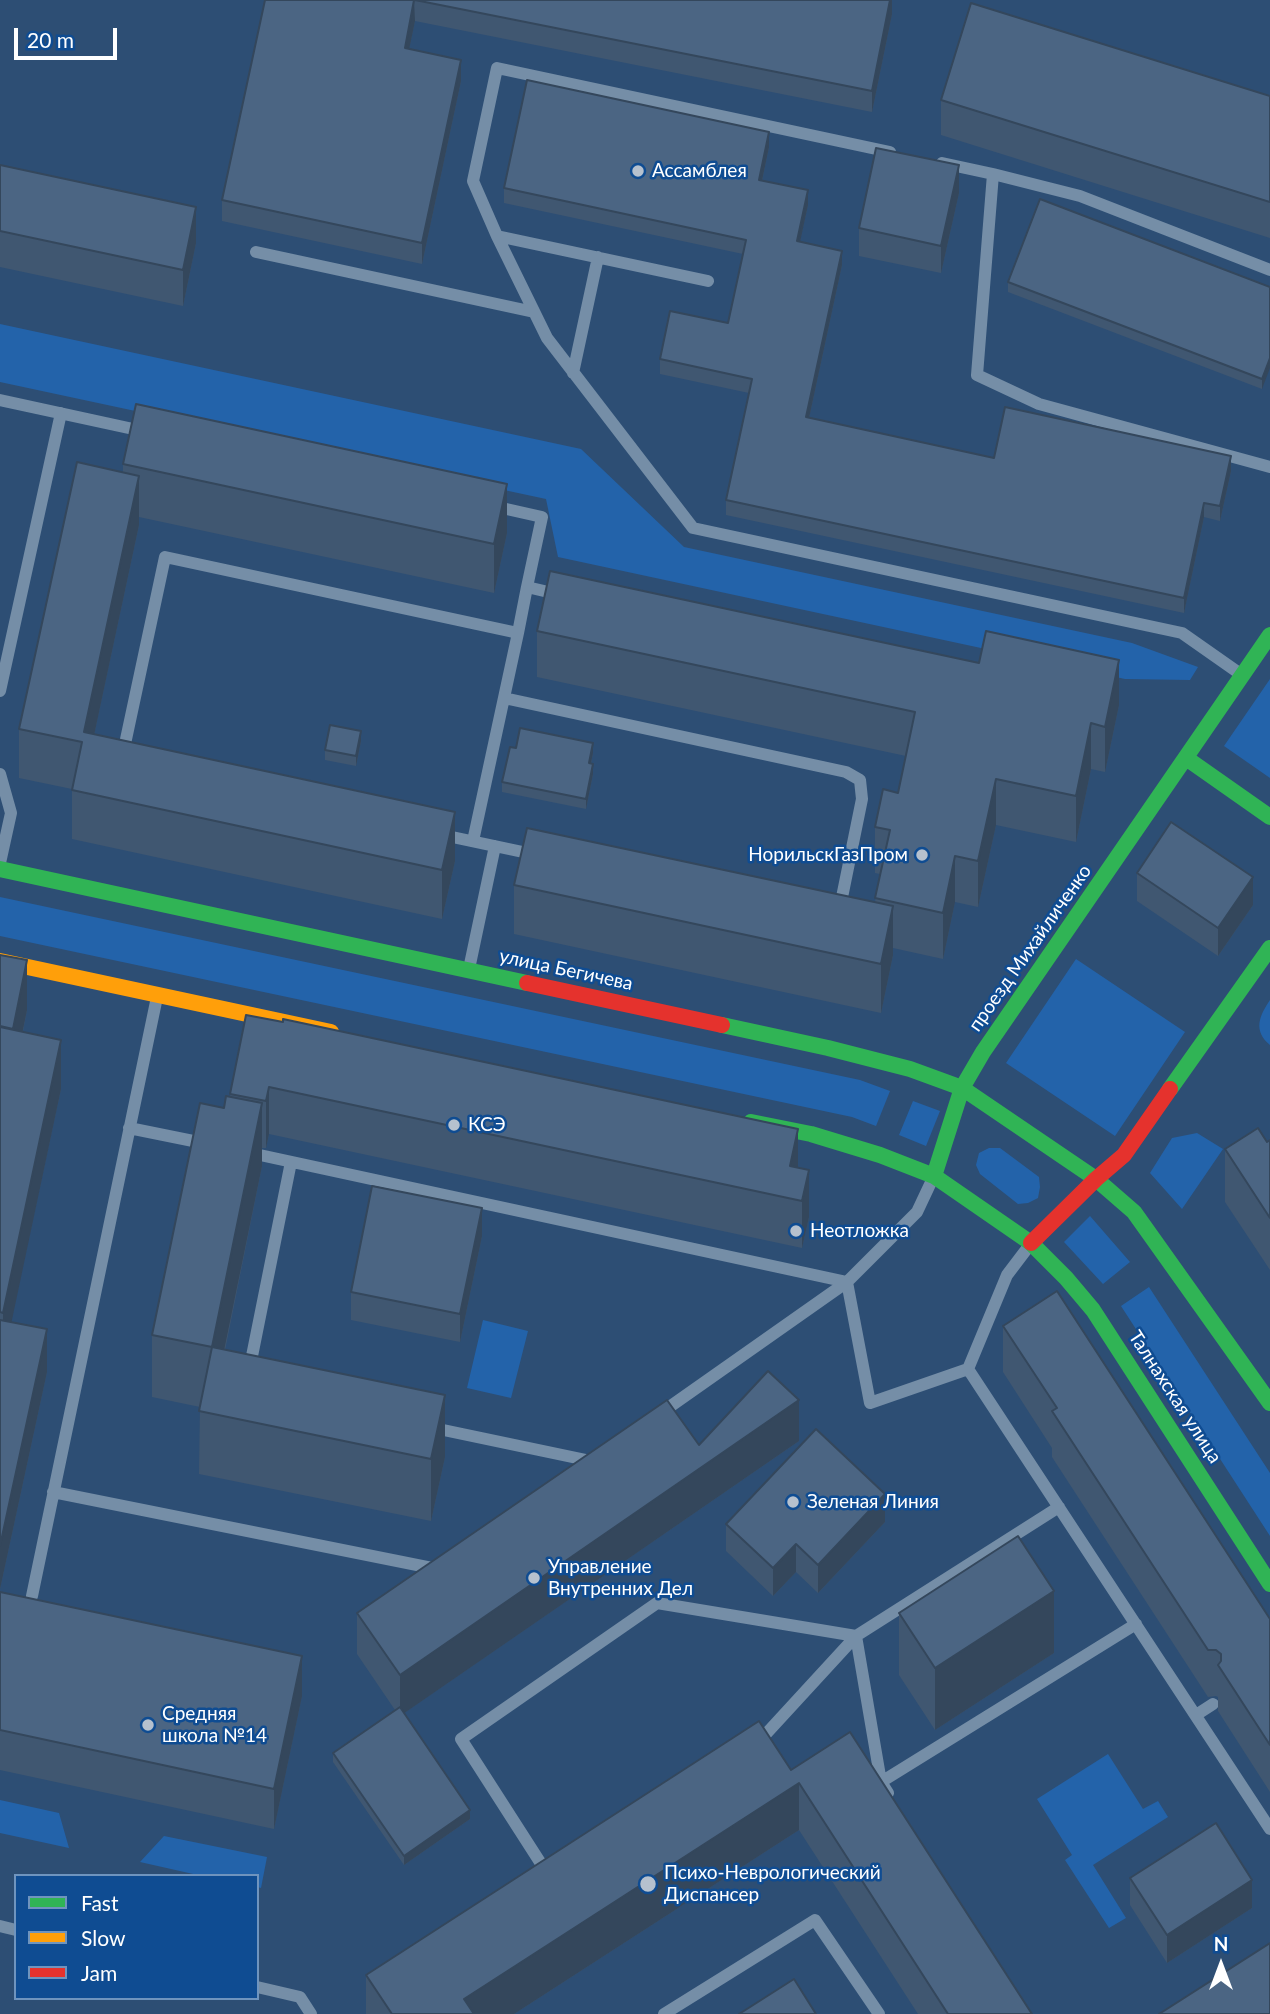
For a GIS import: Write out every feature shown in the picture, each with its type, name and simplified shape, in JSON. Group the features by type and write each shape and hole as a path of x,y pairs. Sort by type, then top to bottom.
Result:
{"street":[{"name":"проезд Михайличенко","path":"934,1176 962,1088 991,1041 1270,635"},
{"path":"1186,758 1270,817"},
{"name":"улица Бегичева","path":"0,869 828,1048 910,1069 962,1088 1096,1178"},
{"path":"729,1117 811,1134 880,1155 934,1176 1031,1243 1096,1178 1124,1155 1270,948"},
{"path":"0,961 348,1035"},
{"path":"1096,1178 1134,1212 1270,1403"},
{"name":"Талнахская улица","path":"1031,1243 1093,1310 1270,1584"}],"lane":[{"path":"899,154 497,68 473,181 547,338 693,528 1182,633 1242,675"},
{"path":"926,159 1080,196 1270,270"},
{"path":"993,174 977,375 1039,404 1270,467"},
{"path":"497,236 708,281"},
{"path":"256,252 534,312"},
{"path":"573,373 598,257"},
{"path":"0,400 162,436"},
{"path":"0,691 61,413"},
{"path":"473,841 542,517 483,504"},
{"path":"134,768 120,765 165,557 517,633"},
{"path":"527,587 568,596"},
{"path":"504,698 846,772 860,780 862,799 838,920 824,917"},
{"path":"0,774 11,813 0,863"},
{"path":"418,830 548,858"},
{"path":"468,971 495,846"},
{"path":"32,1596 157,995"},
{"path":"129,1128 223,1148"},
{"path":"237,1150 847,1282"},
{"path":"246,1388 291,1162"},
{"path":"647,1423 847,1282 917,1212 934,1176"},
{"path":"847,1282 870,1403 968,1369 1007,1275 1031,1243"},
{"path":"968,1369 1270,1829"},
{"path":"418,1424 591,1461"},
{"path":"53,1492 435,1570 447,1563"},
{"path":"742,1749 765,1735 856,1636 1059,1507"},
{"path":"559,1866 547,1873 461,1739 657,1603 856,1636"},
{"path":"881,1782 1136,1624"},
{"path":"856,1636 881,1782 896,1805"},
{"path":"1196,1715 1213,1704"},
{"path":"664,2014 815,1920 878,2014"},
{"path":"259,1987 300,1997 311,2014"}],"shaded area":[{"path":"0,324 581,449 684,547 1132,643 1198,667 1190,680 1125,679 558,557 546,499 0,382"},
{"path":"1270,679 1270,778 1224,746"},
{"path":"0,897 860,1080 890,1091 876,1126 852,1117 0,936"},
{"path":"1076,959 1185,1032 1115,1136 1006,1063"},
{"path":"1270,1000 1270,1045 1261,1034 1260,1023"},
{"path":"913,1101 940,1111 926,1146 899,1135"},
{"path":"1197,1133 1223,1149 1182,1209 1150,1173 1172,1138"},
{"path":"989,1148 1000,1148 1039,1177 1038,1198 1018,1204 980,1174 976,1165 979,1153"},
{"path":"1090,1216 1130,1262 1103,1284 1064,1242"},
{"path":"1149,1287 1270,1473 1270,1536 1121,1306"},
{"path":"483,1320 528,1331 511,1398 467,1388"},
{"path":"1108,1754 1143,1809 1158,1801 1168,1817 1093,1865 1126,1918 1109,1928 1065,1860 1072,1855 1037,1799"},
{"path":"0,1800 59,1813 69,1848 0,1833"},
{"path":"164,1836 267,1857 261,1888 259,1874 193,1874 140,1862"}],"building":[{"path":"265,0 414,0 405,48 461,60 422,243 222,200"},
{"path":"415,0 890,0 872,91"},
{"path":"971,3 1270,96 1270,202 941,100"},
{"path":"527,80 769,132 759,180 808,190 797,241 842,251 806,417 994,458 1005,407 1231,456 1220,506 1204,503 1184,598 726,500 752,379 660,359 670,311 728,323 746,240 504,188"},
{"path":"876,148 959,165 941,246 859,228"},
{"path":"0,165 196,207 183,270 0,231"},
{"path":"1040,199 1270,287 1270,358 1262,379 1008,282"},
{"path":"136,404 507,484 494,544 123,464"},
{"path":"77,462 139,476 84,732 455,812 442,870 72,790 82,742 19,729"},
{"path":"550,571 979,663 986,631 1119,660 1105,727 1091,723 1076,796 996,779 978,861 955,856 943,913 875,898 890,830 875,827 883,789 898,793 915,712 537,631"},
{"path":"330,725 361,731 356,756 325,750"},
{"path":"520,728 593,743 589,763 593,764 586,799 502,782 510,747 516,748"},
{"path":"1171,822 1253,877 1218,928 1137,873"},
{"path":"527,828 893,906 881,964 514,885"},
{"path":"0,955 27,960 13,1029 0,1026"},
{"path":"246,1015 283,1022 283,1019 798,1129 790,1166 809,1170 802,1201 269,1087 266,1101 230,1094"},
{"path":"0,1027 61,1040 3,1313 0,1312"},
{"path":"226,1096 262,1103 212,1347 152,1335 200,1103 224,1108"},
{"path":"1258,1128 1267,1142 1270,1140 1270,1218 1225,1149"},
{"path":"372,1186 482,1208 460,1314 351,1292"},
{"path":"1057,1291 1270,1619 1270,1745 1218,1665 1221,1654 1216,1650 1208,1650 1052,1411 1057,1408 1003,1326"},
{"path":"0,1320 47,1329 0,1546"},
{"path":"212,1347 445,1395 431,1459 199,1411"},
{"path":"768,1371 799,1400 400,1675 357,1613 667,1400 699,1445"},
{"path":"816,1429 885,1494 818,1565 796,1544 773,1568 726,1524"},
{"path":"1018,1536 1054,1591 935,1668 899,1613"},
{"name":"Средняя школа №14","path":"0,1592 302,1656 274,1789 0,1730"},
{"path":"400,1707 470,1810 404,1856 333,1753"},
{"path":"759,1721 791,1770 850,1732 1032,2014 948,2014 799,1783 464,1999 474,2014 392,2014 366,1975"},
{"path":"1216,1823 1252,1880 1167,1935 1130,1878"},
{"path":"1270,1943 1270,2014 1159,2014"},
{"path":"794,1979 816,2014 739,2014"}],"traffic: fast":[{"path":"934,1176 962,1088 983,1052 1270,635"},
{"path":"1186,758 1270,817"},
{"path":"0,869 527,983"},
{"path":"1170,1089 1270,948"},
{"path":"722,1025 910,1069 962,1088 1096,1179 1134,1212 1270,1403"},
{"path":"751,1122 811,1134 880,1155 934,1176 1031,1243 1093,1310 1270,1584"}],"traffic: slow":[{"path":"0,961 331,1032"}],"traffic: jam":[{"path":"527,983 722,1025"},
{"path":"1031,1243 1124,1155 1170,1089"}],"place":[{"name":"Ассамблея","path":"638,171"},
{"name":"НорильскГазПром","path":"922,855"},
{"name":"КСЭ","path":"454,1125"},
{"name":"Неотложка","path":"796,1231"},
{"name":"Зеленая Линия","path":"793,1502"},
{"name":"Управление Внутренних Дел","path":"534,1578"},
{"name":"Средняя школа №14","path":"148,1725"},
{"name":"Психо-Неврологический Диспансер","path":"648,1884"}]}
